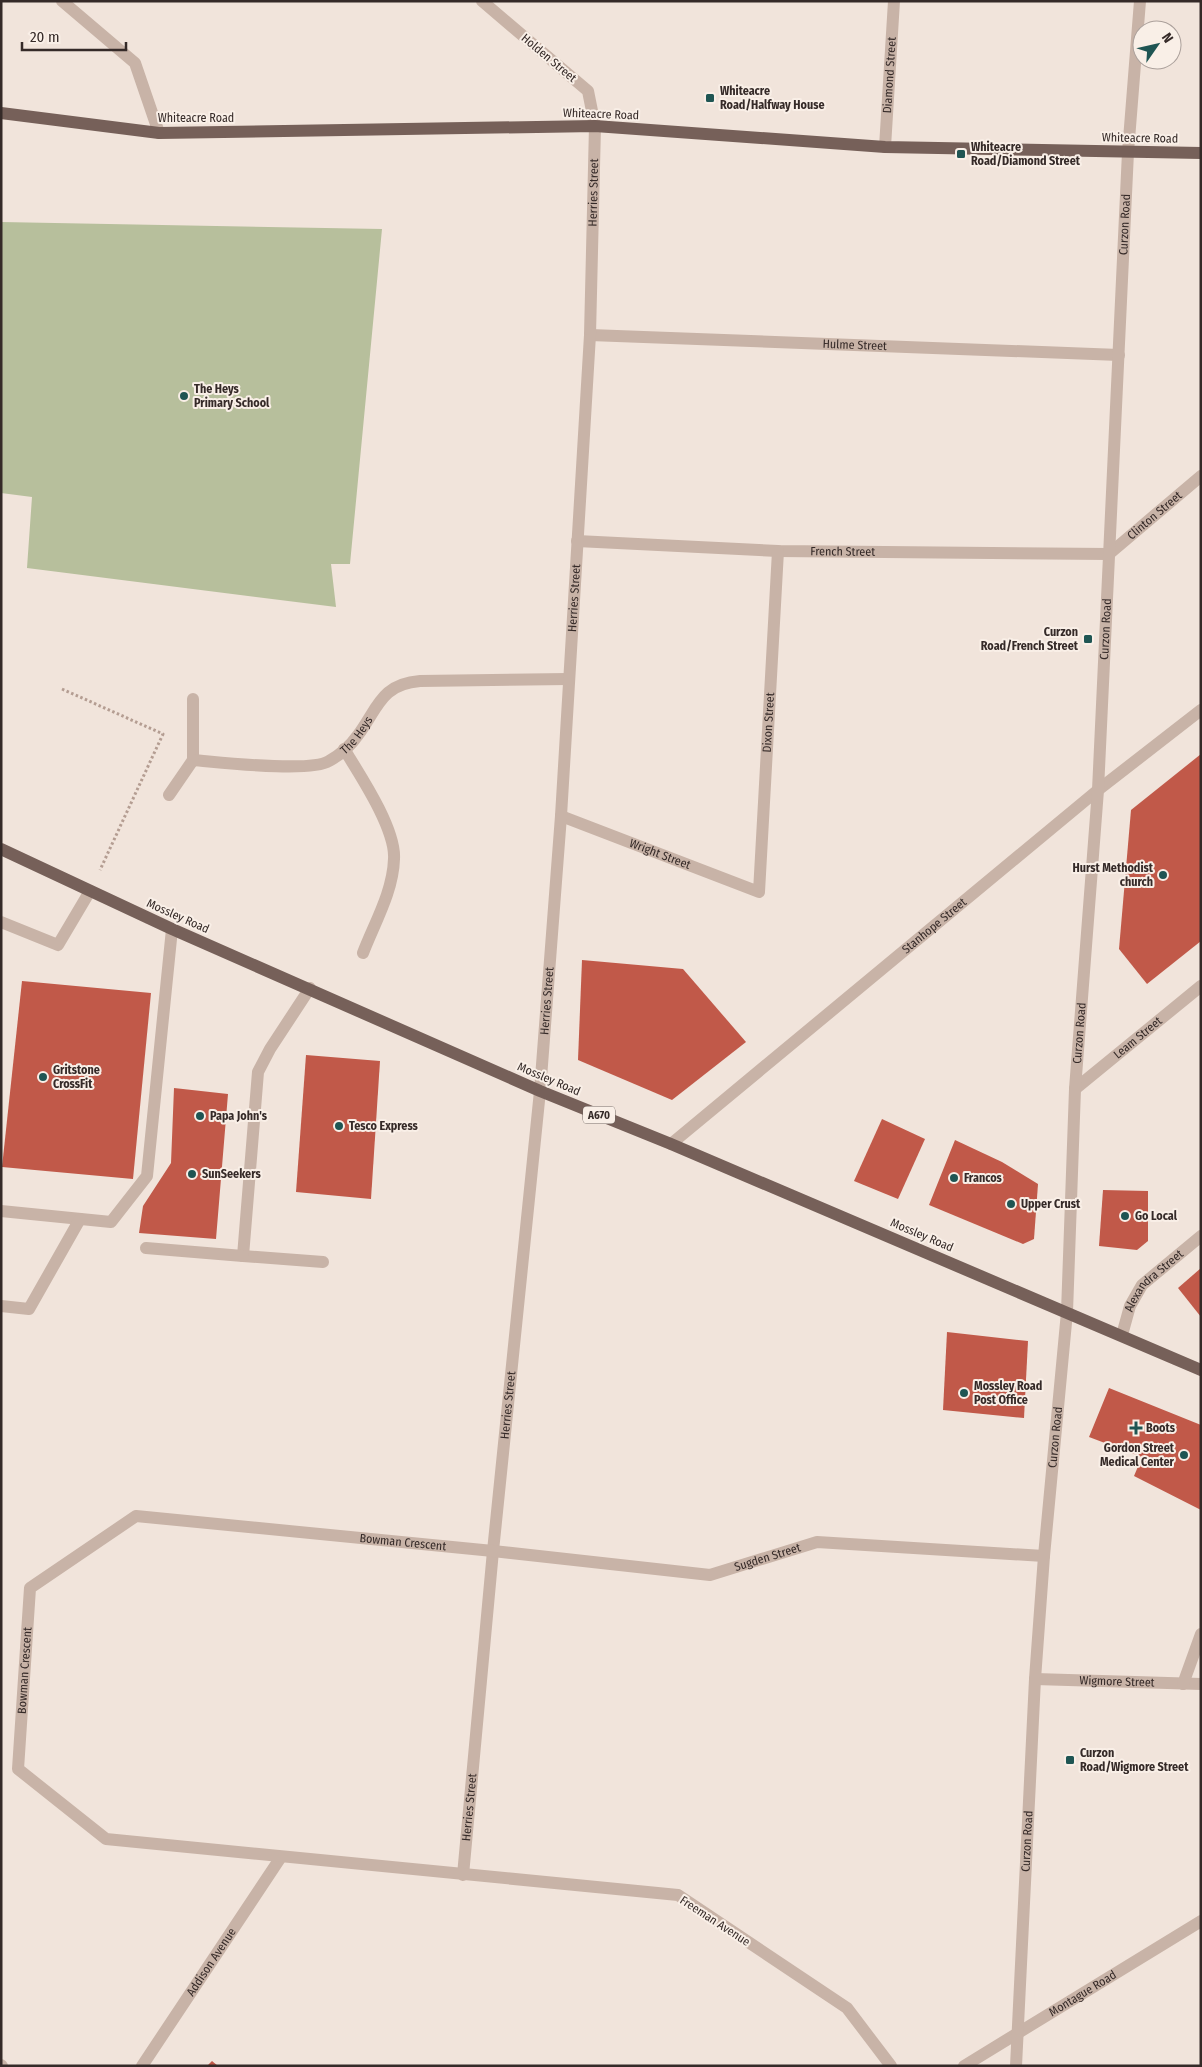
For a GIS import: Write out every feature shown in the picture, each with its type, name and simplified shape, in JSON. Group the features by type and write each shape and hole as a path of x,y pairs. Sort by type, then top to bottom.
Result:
{"main road":[{"name":"Whiteacre Road","path":"1,113 159,133 595,126 885,147 1201,152"},
{"name":"Mossley Road","path":"1,849 172,929 310,988 540,1091 671,1144 1201,1370"}],"street":[{"path":"62,1 135,63 159,133"},
{"name":"Holden Street","path":"482,1 588,91 595,126"},
{"name":"Diamond Street","path":"885,147 894,1"},
{"name":"Curzon Road","path":"1016,2066 1035,1679 1044,1556 1067,1312 1075,1089 1098,790 1128,152 1140,1"},
{"name":"Herries Street","path":"463,1875 493,1551 540,1091 561,816 590,335 595,126"},
{"name":"Hulme Street","path":"590,335 1118,355"},
{"name":"Clinton Street","path":"1109,554 1201,476"},
{"name":"French Street","path":"578,540 778,551 1109,554"},
{"name":"Dixon Street","path":"759,892 778,551"},
{"name":"The Heys","path":"193,760 309,766 329,762 358,734 382,697 405,683 420,680 568,679"},
{"path":"169,795 193,760 193,699"},
{"name":"Stanhope Street","path":"671,1144 1098,790 1201,710"},
{"path":"344,749 385,822 392,840 395,858 390,884 363,953"},
{"name":"Wright Street","path":"561,816 759,892"},
{"path":"1,922 58,945 90,891"},
{"path":"1,1210 111,1222 147,1176 172,929"},
{"name":"Leam Street","path":"1075,1089 1201,986"},
{"path":"243,1256 258,1072 270,1049 310,988"},
{"path":"1,1306 29,1309 80,1219"},
{"name":"Alexandra Street","path":"1122,1335 1130,1306 1142,1284 1201,1236"},
{"path":"146,1248 323,1262"},
{"name":"Bowman Crescent","path":"463,1875 106,1839 18,1769 30,1588 136,1516 493,1551"},
{"name":"Sugden Street","path":"493,1551 710,1575 817,1542 1044,1556"},
{"path":"1183,1684 1201,1634"},
{"name":"Wigmore Street","path":"1035,1679 1201,1684"},
{"name":"Addison Avenue","path":"142,2066 281,1857"},
{"name":"Freeman Avenue","path":"463,1875 678,1895 847,2008 891,2066"},
{"name":"Montague Road","path":"964,2066 1201,1921"}],"path":[{"path":"62,689 163,734 90,891"}],"green space":[{"name":"The Heys Primary School","path":"1,222 382,229 350,564 331,564 336,607 27,568 32,497 1,493"}],"building":[{"name":"Hurst Methodist church","path":"1201,754 1201,941 1147,984 1119,949 1131,810"},
{"path":"582,960 683,969 746,1042 672,1100 578,1060"},
{"path":"22,981 151,993 133,1179 2,1167"},
{"name":"Tesco Express","path":"306,1055 380,1061 371,1199 296,1192"},
{"path":"174,1088 228,1094 216,1239 139,1233 143,1206 171,1163"},
{"path":"882,1119 925,1139 898,1199 854,1181"},
{"path":"955,1140 1002,1162 1038,1184 1034,1239 1023,1244 929,1205"},
{"name":"Go Local","path":"1103,1190 1148,1191 1148,1241 1137,1250 1099,1246"},
{"path":"1201,1268 1201,1317 1178,1288"},
{"path":"947,1332 1028,1341 1024,1418 943,1410"},
{"name":"Boots","path":"1109,1388 1201,1425 1201,1510 1134,1476 1142,1457 1089,1437"},
{"path":"212,2061 218,2066 207,2066"}],"place":[{"name":"Whiteacre Road/Halfway House","path":"710,98"},
{"name":"Whiteacre Road/Diamond Street","path":"961,154"},
{"name":"The Heys Primary School","path":"184,396"},
{"name":"Curzon Road/French Street","path":"1088,639"},
{"name":"Hurst Methodist church","path":"1163,875"},
{"name":"Gritstone CrossFit","path":"43,1077"},
{"name":"Papa John's","path":"200,1116"},
{"name":"Tesco Express","path":"339,1126"},
{"name":"SunSeekers","path":"192,1174"},
{"name":"Francos","path":"954,1178"},
{"name":"Upper Crust","path":"1011,1204"},
{"name":"Go Local","path":"1125,1216"},
{"name":"Mossley Road Post Office","path":"964,1393"},
{"name":"Boots","path":"1136,1428"},
{"name":"Gordon Street Medical Center","path":"1184,1455"},
{"name":"Curzon Road/Wigmore Street","path":"1070,1760"}]}
